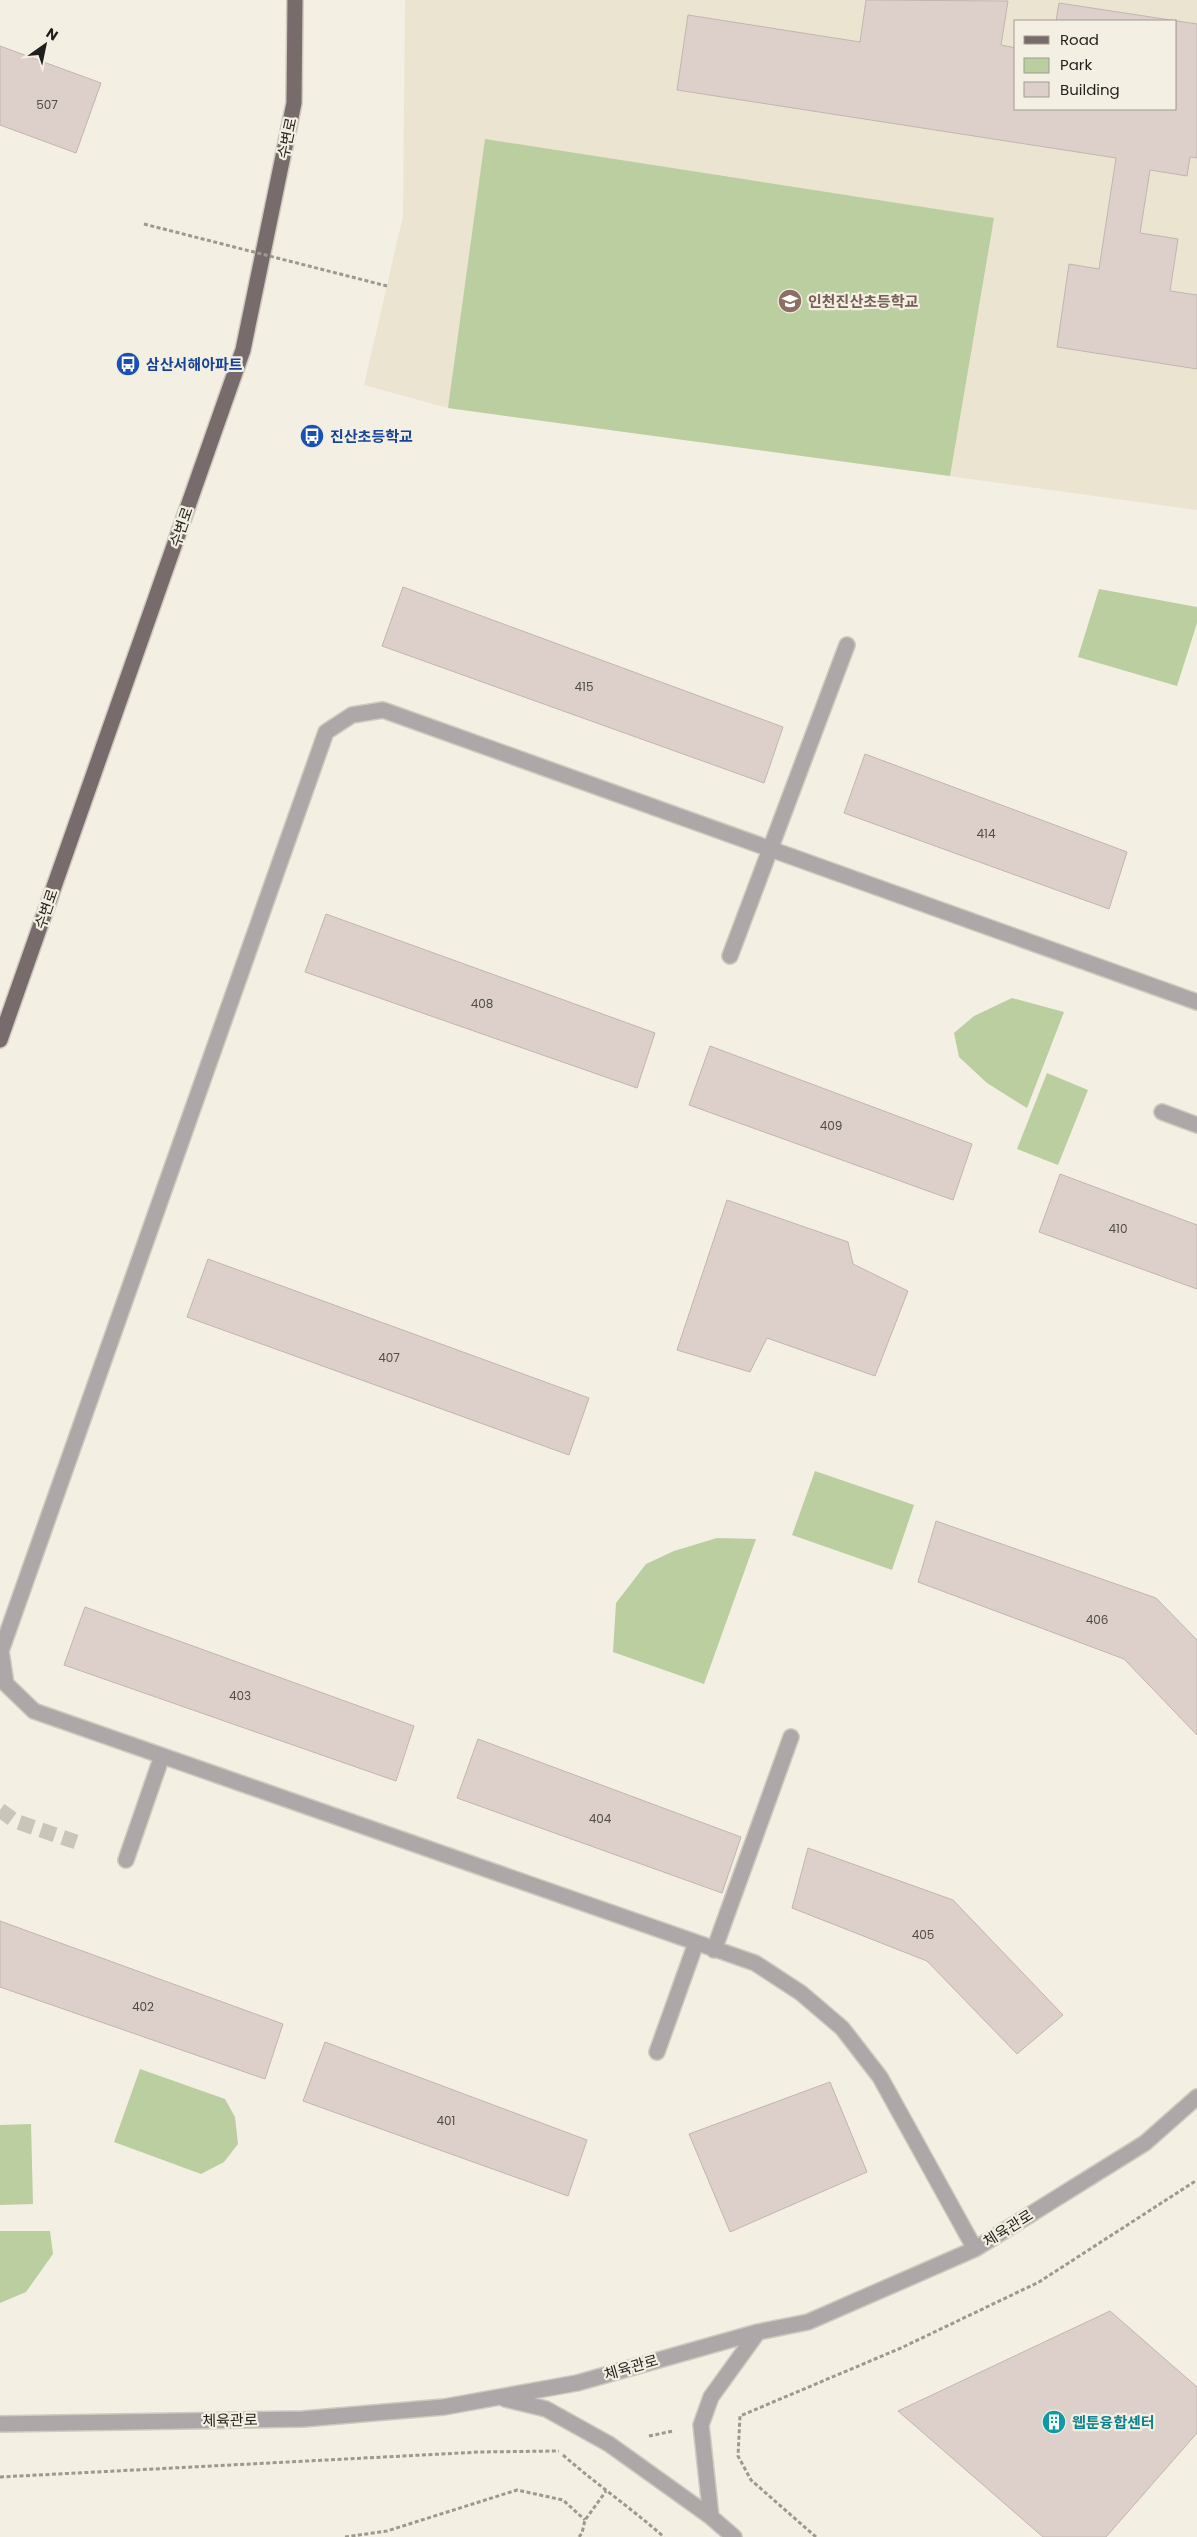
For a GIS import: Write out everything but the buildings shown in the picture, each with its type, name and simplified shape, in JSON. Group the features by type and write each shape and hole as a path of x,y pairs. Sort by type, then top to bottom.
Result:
{"main road":[{"name":"수변로","path":"0,1040 244,350 294,103 295,0"}],"street":[{"path":"730,956 847,644"},
{"path":"975,2249 880,2077 842,2028 801,1993 755,1963 34,1711 6,1684 1,1651 326,732 352,715 383,710 1197,1002"},
{"path":"1162,1112 1197,1125"},
{"path":"714,1950 791,1737"},
{"path":"126,1860 162,1756"},
{"path":"657,2052 696,1943"},
{"name":"체육관로","path":"0,2424 303,2419 444,2407 577,2382 758,2332 808,2322 975,2249 1145,2143 1197,2097"},
{"path":"711,2517 701,2425 710,2397 758,2332"},
{"path":"498,2397 546,2409 601,2439 711,2517 734,2537"}],"path":[{"path":"144,224 387,286"},
{"path":"816,2537 750,2480 738,2456 740,2416 901,2348 1039,2282 1197,2180"},
{"path":"0,2477 480,2452 559,2451 664,2537"},
{"path":"345,2537 387,2531 517,2490 562,2500 585,2520"},
{"path":"579,2537 585,2520 606,2491"}],"shaded area":[{"name":"인천진산초등학교","path":"405,0 1197,0 1197,510 448,408 364,385 403,216"}],"green space":[{"path":"485,139 994,218 950,476 448,408"},
{"path":"1099,589 1197,607 1197,623 1177,686 1078,657"},
{"path":"1012,998 1064,1012 1027,1108 987,1083 959,1057 954,1033 974,1016"},
{"path":"1047,1073 1088,1090 1058,1165 1017,1149"},
{"path":"815,1471 914,1505 892,1570 792,1535"},
{"path":"717,1538 756,1539 704,1684 613,1652 616,1603 646,1564 674,1551"},
{"path":"140,2069 225,2099 235,2117 238,2144 224,2162 201,2174 114,2142"},
{"path":"31,2124 33,2204 0,2205 0,2125"},
{"path":"0,2231 50,2231 53,2254 26,2292 0,2303"}],"tunnel":[{"path":"0,1810 15,1821 76,1842"}],"place":[{"name":"인천진산초등학교","path":"790,301"},
{"name":"삼산서해아파트","path":"128,364"},
{"name":"진산초등학교","path":"312,436"},
{"name":"웹툰융합센터","path":"1054,2422"}]}
